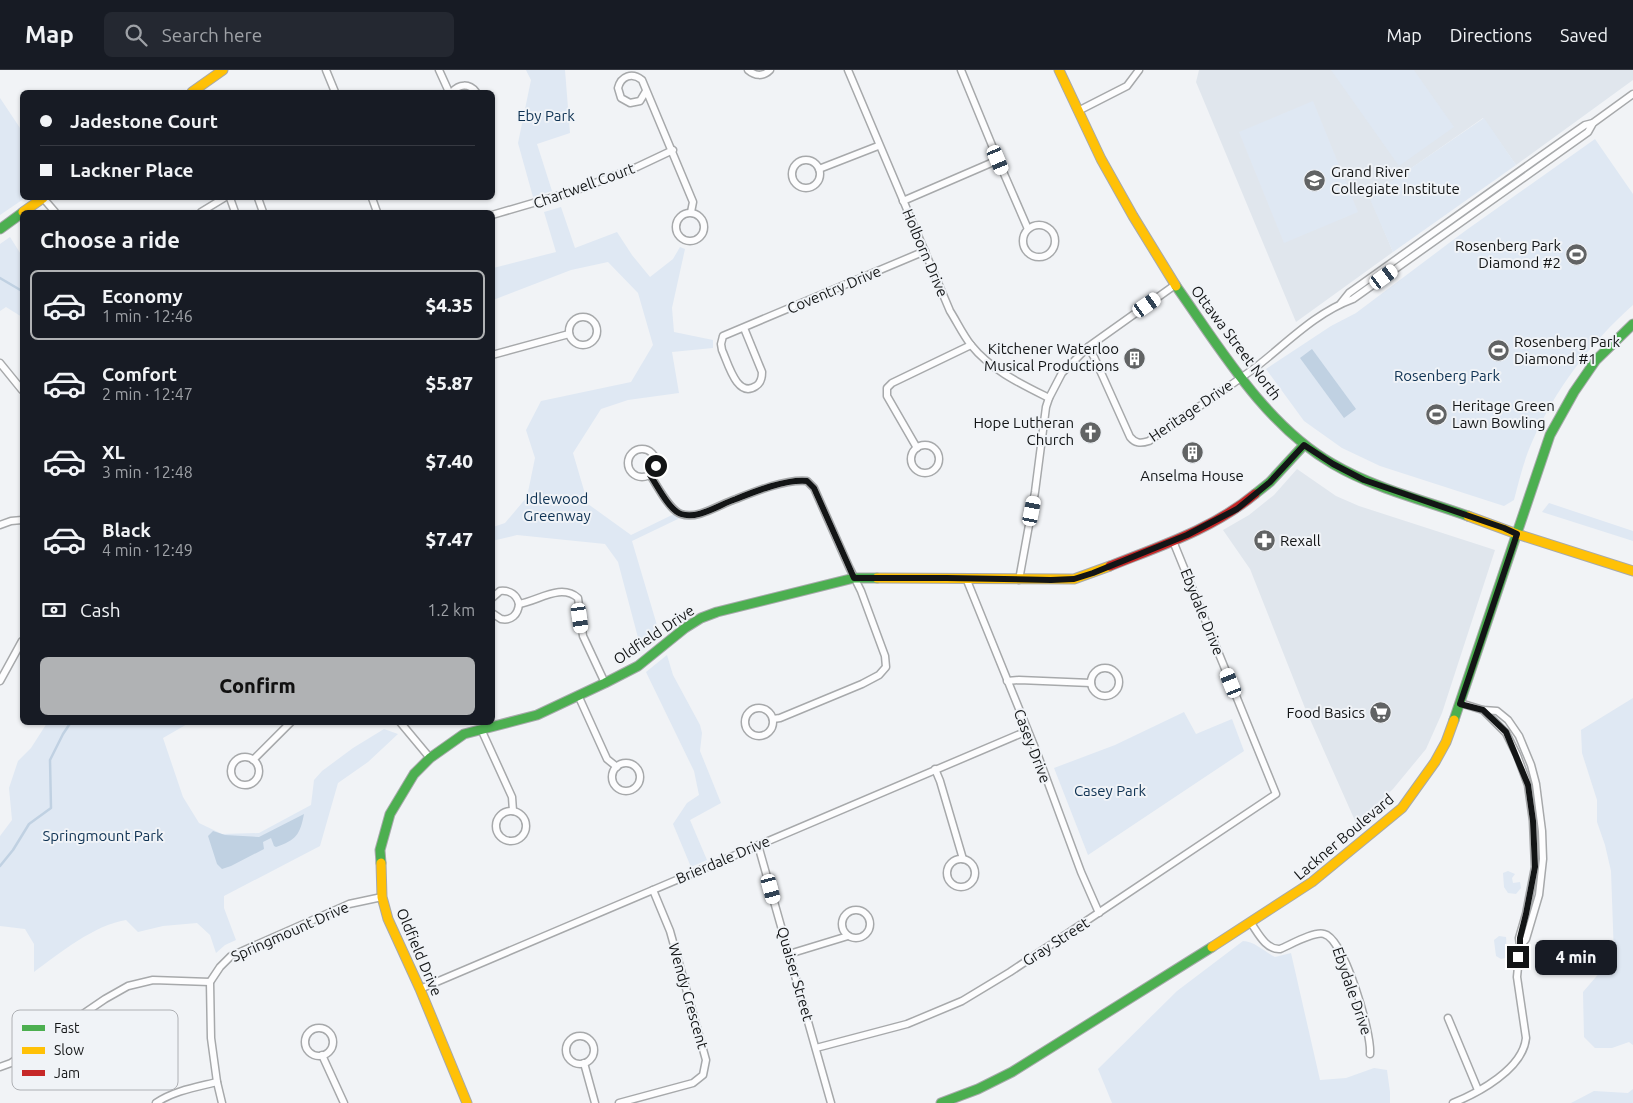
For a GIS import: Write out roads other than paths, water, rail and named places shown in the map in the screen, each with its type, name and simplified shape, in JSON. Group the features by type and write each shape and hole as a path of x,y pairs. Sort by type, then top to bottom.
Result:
{"main road":[{"path":"194,90 210,74 223,70"},
{"name":"Ottawa Street North","path":"1059,70 1101,159 1175,285 1242,377 1276,418 1304,445 1333,464 1364,480 1517,534 1633,571"},
{"path":"27,210 40,200"},
{"path":"0,229 20,215"},
{"name":"Lackner Boulevard","path":"941,1103 978,1089 1012,1072 1251,923 1312,882 1402,808 1435,762 1446,742 1550,435 1574,392 1596,360 1633,324"},
{"name":"Oldfield Drive","path":"495,725 537,715 638,666 685,628 701,618 717,612 854,578 1074,579 1093,573 1173,541 1237,509 1270,482 1304,445"},
{"name":"Oldfield Drive","path":"467,1103 420,989 388,919 382,897 380,850 390,814 414,774 430,758 464,734 494,725"}],"street":[{"path":"326,70 334,90"},
{"path":"439,70 450,90"},
{"path":"748,70 758,75 763,75 770,70"},
{"name":"Holborn Drive","path":"848,70 878,146 950,311 971,345 989,362 1017,382 1049,398"},
{"path":"961,70 1028,229"},
{"path":"1078,111 1127,86 1139,70"},
{"path":"646,91 640,100 630,102 622,98 618,88 622,79 626,76 634,75 642,80 693,202 691,212"},
{"path":"454,90 463,85 469,86 474,90"},
{"name":"Heritage Drive","path":"1088,347 1130,437 1138,443 1148,441 1242,377 1287,340 1340,304 1353,299 1525,166 1585,125 1593,123 1632,97"},
{"name":"Heritage Drive","path":"1448,227 1588,132 1593,123"},
{"path":"819,168 878,146"},
{"name":"Chartwell Court","path":"495,214 574,191 637,167 672,150"},
{"path":"803,160 813,162 819,168 820,176 813,186 809,188 800,186 793,178 794,168 798,162 803,160"},
{"path":"903,201 998,160"},
{"path":"1525,166 1530,173"},
{"path":"45,200 52,210"},
{"path":"205,210 221,200"},
{"path":"691,212 701,218 704,228 700,237 690,241 681,238 677,233 676,226 680,216 691,212"},
{"path":"1035,225 1040,225 1050,230 1055,242 1051,251 1040,256 1028,253 1023,242 1028,229 1035,225"},
{"name":"Coventry Drive","path":"744,328 762,372 762,379 758,385 744,389 738,386 722,350 723,336 925,251"},
{"path":"1019,580 1035,492 1044,416 1049,398 1062,373 1088,347 1175,285"},
{"path":"581,316 589,317 596,325 596,337 587,345 577,344 570,338 569,334 570,324 581,316"},
{"path":"495,354 569,334"},
{"path":"917,448 887,396 887,388 892,383 971,345"},
{"path":"0,363 20,388"},
{"path":"921,445 928,445 936,451 939,462 934,470 924,473 914,467 911,456 917,448 921,445"},
{"path":"645,449 654,455 656,466 650,475 639,477 631,472 629,458 635,451 645,449"},
{"path":"650,475 673,509 681,514 695,515 736,498 795,480 807,481 814,488 861,591 885,656 886,668 879,675 862,684 780,718 773,719"},
{"path":"0,525 20,520"},
{"name":"Ebydale Drive","path":"1173,541 1276,794"},
{"name":"Casey Drive","path":"966,578 1037,753 1081,872 1100,913"},
{"path":"495,595 500,591 509,591 518,599 519,604 516,615 510,619 501,619 495,615"},
{"path":"519,604 529,603 559,591 566,591 578,598 583,636 605,682"},
{"path":"0,680 20,645"},
{"path":"1104,668 1113,670 1119,680 1117,690 1109,695 1095,692 1091,683 1094,674 1104,668"},
{"path":"1007,681 1091,683"},
{"path":"578,695 607,759 617,767"},
{"path":"1460,704 1483,710 1497,711 1508,720 1519,736 1525,750 1538,792 1543,859 1539,895 1526,939 1520,946"},
{"path":"760,708 769,712 773,719 772,728 763,735 753,734 748,730 745,722 749,712 760,708"},
{"path":"1453,1103 1505,1074 1526,1046 1516,977 1520,938 1535,867 1533,821 1528,785 1506,732 1483,710"},
{"path":"253,760 288,725"},
{"path":"402,725 430,758"},
{"path":"481,728 512,797 513,811"},
{"name":"Brierdale Drive","path":"420,989 1027,731"},
{"path":"244,757 253,760 259,768 257,778 248,785 237,783 231,774 233,763 244,757"},
{"path":"624,763 629,763 636,767 640,775 637,787 627,792 616,787 612,775 617,767 624,763"},
{"path":"935,769 963,859 972,864 975,874 969,885 962,887 952,884 948,870 952,863 963,859"},
{"name":"Gray Street","path":"816,1048 906,1024 962,1001 1100,913 1276,794"},
{"path":"513,811 523,816 526,827 518,838 508,840 497,832 496,822 503,812 513,811"},
{"name":"Quaiser Street","path":"758,845 831,1103"},
{"name":"Wendy Crescent","path":"619,1103 692,1083 703,1075 706,1060 670,931 653,890"},
{"name":"Springmount Drive","path":"210,982 220,967 231,956 349,904 382,897"},
{"path":"789,954 848,936 856,939 862,938 869,931 870,920 864,912 850,911 843,918 842,928 848,936"},
{"name":"Ebydale Drive","path":"1251,923 1269,946 1274,949 1318,933 1326,934 1332,938 1340,952 1366,1021 1370,1040 1370,1054"},
{"path":"88,1010 128,986 153,980 210,982 211,1038 222,1103"},
{"path":"1448,1018 1478,1090"},
{"path":"315,1028 326,1029 332,1036 330,1051 322,1056 312,1054 305,1046 306,1035 315,1028"},
{"path":"574,1037 585,1037 593,1045 594,1053 592,1058 584,1063 572,1061 566,1052 568,1043 574,1037"},
{"path":"322,1056 344,1103"},
{"path":"0,1067 12,1062"},
{"path":"584,1063 595,1103"},
{"path":"156,1103 183,1091 217,1082"}],"water":[{"path":"1312,349 1356,409 1344,418 1300,358"},
{"path":"304,814 299,832 288,842 276,847 271,838 263,842 264,849 231,866 222,869 217,864 208,836 213,831 225,835 259,837"}],"waterway":[{"path":"0,278 20,290"},
{"path":"0,866 13,850 29,824 51,808 50,760 69,725"}],"place":[{"name":"Grand River Collegiate Institute","path":"1315,181"},
{"name":"Rosenberg Park Diamond #2","path":"1577,255"},
{"name":"Rosenberg Park Diamond #1","path":"1498,351"},
{"name":"Kitchener Waterloo Musical Productions","path":"1135,358"},
{"name":"Heritage Green Lawn Bowling","path":"1436,415"},
{"name":"Hope Lutheran Church","path":"1090,432"},
{"name":"Anselma House","path":"1192,453"},
{"name":"Rexall","path":"1264,541"},
{"name":"Food Basics","path":"1381,713"}],"park label":[{"name":"Eby Park","path":"546,116"},
{"name":"Rosenberg Park","path":"1447,376"},
{"name":"Idlewood Greenway","path":"557,508"},
{"name":"Casey Park","path":"1110,791"},
{"name":"Springmount Park","path":"103,836"}]}
